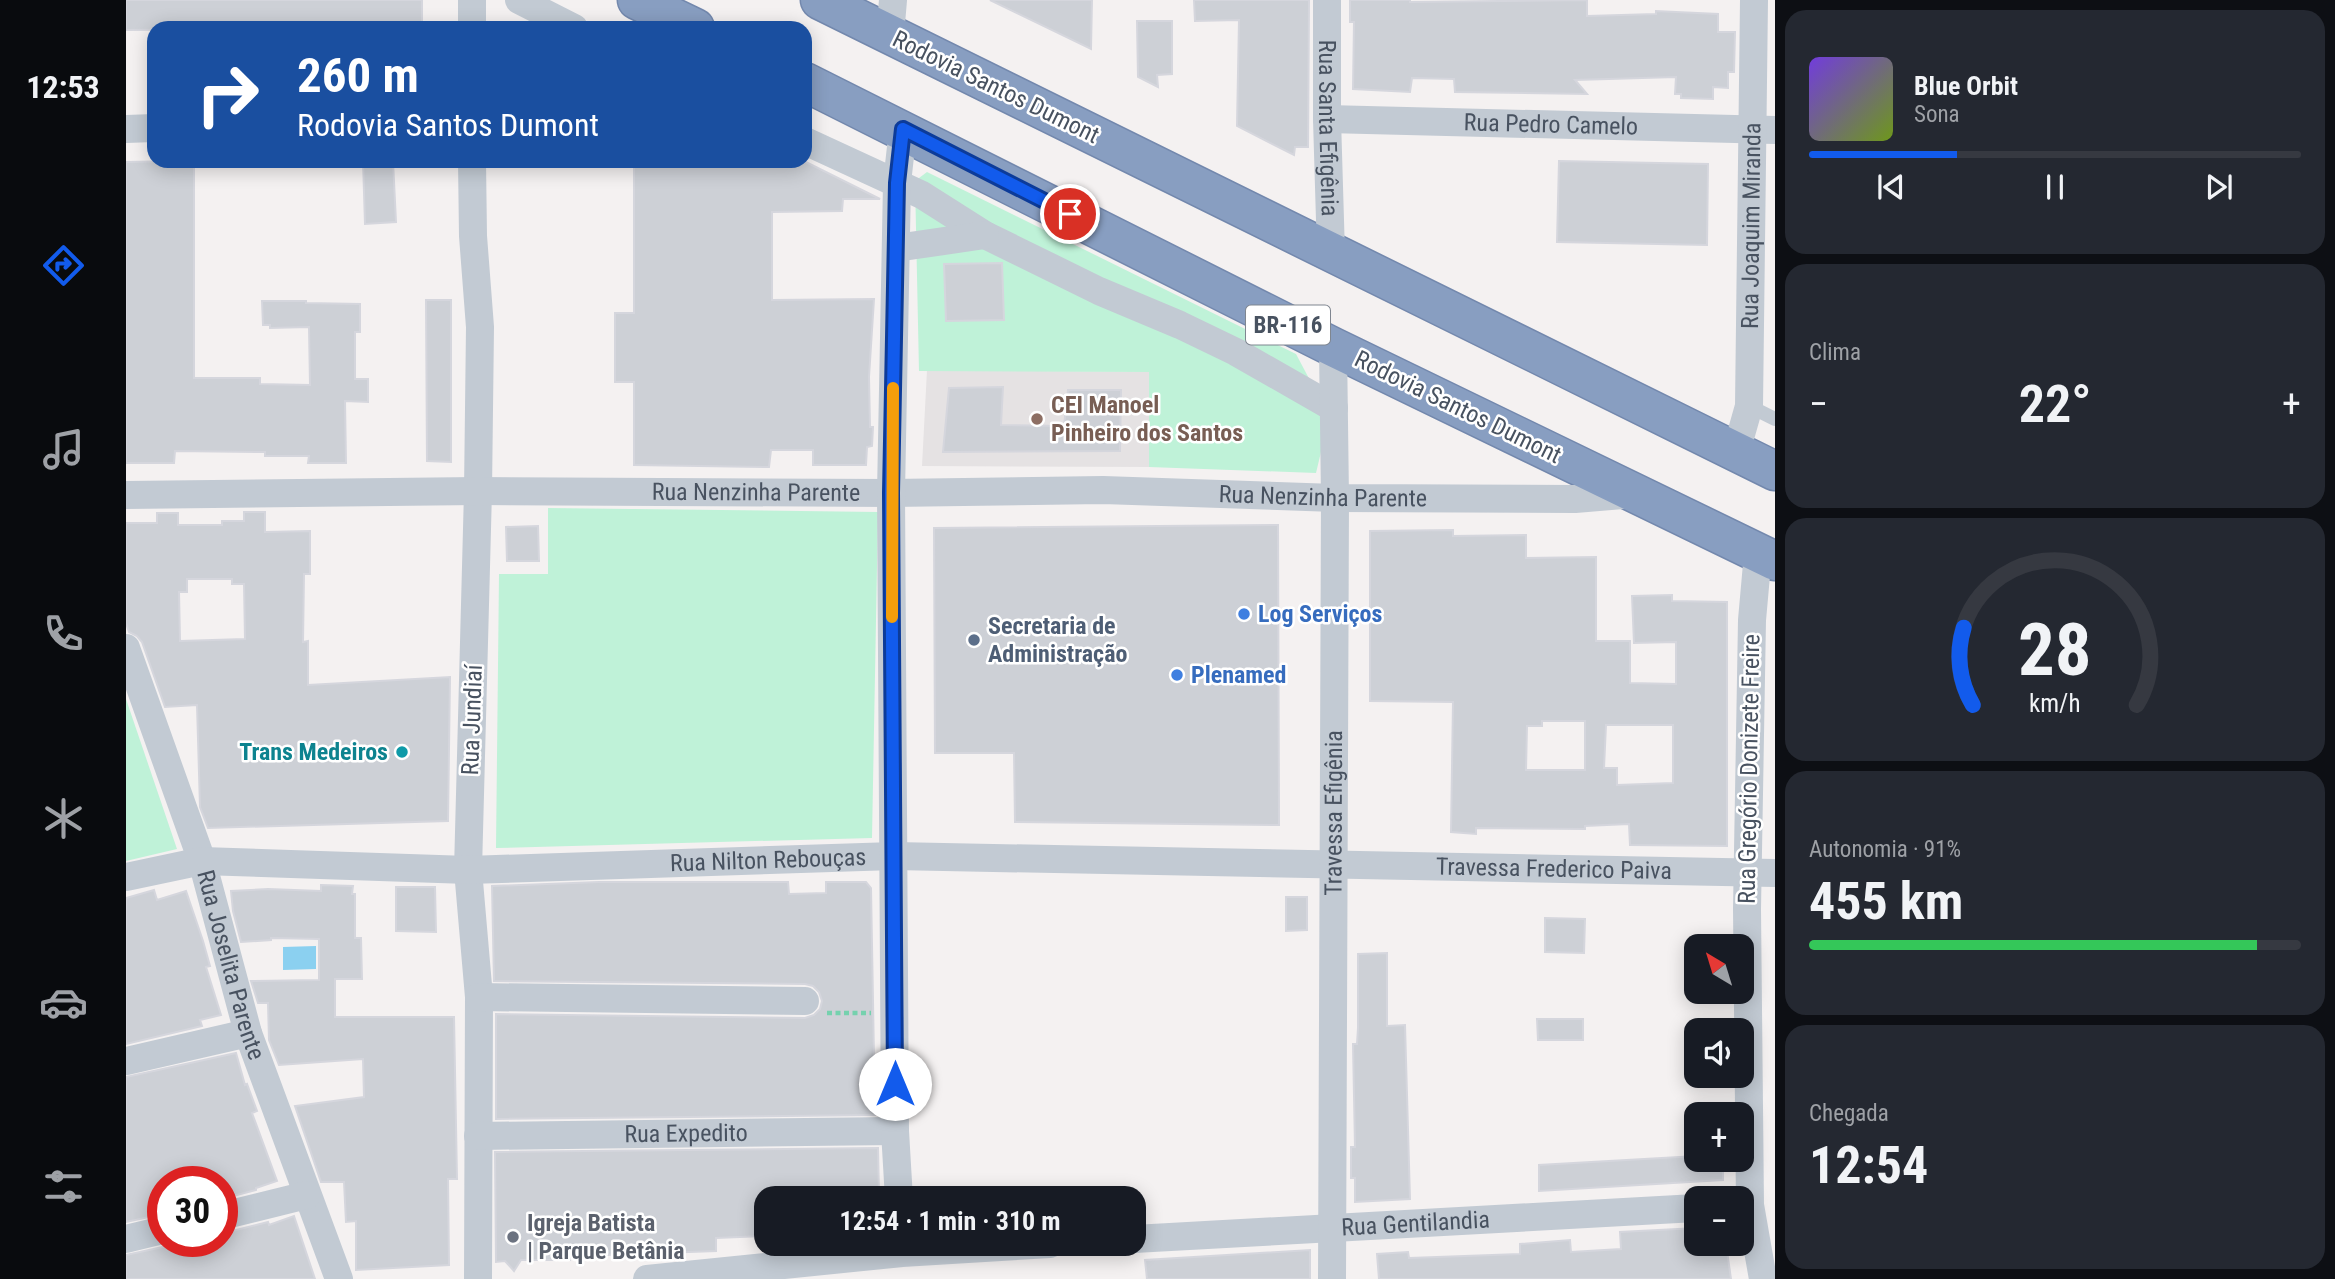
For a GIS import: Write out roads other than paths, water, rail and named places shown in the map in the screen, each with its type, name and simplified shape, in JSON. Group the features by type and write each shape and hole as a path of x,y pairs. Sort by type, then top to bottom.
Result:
{"highway":[{"path":"637,0 680,21"},
{"name":"Rodovia Santos Dumont","path":"820,0 891,17 1331,254 1775,471"},
{"name":"Rodovia Santos Dumont","path":"812,85 1333,347 1767,557"}],"street":[{"path":"472,0 472,21"},
{"path":"519,0 560,21"},
{"name":"Rua Santa Efigênia","path":"1327,0 1331,254"},
{"name":"Rua Joaquim Miranda","path":"1736,452 1749,406 1763,130 1754,0"},
{"name":"Rua Pedro Camelo","path":"1327,119 1763,130"},
{"path":"126,129 147,128"},
{"path":"898,1186 895,1131 891,493 897,183 903,129"},
{"path":"812,144 922,195 985,235 1099,291 1236,352 1334,408"},
{"name":"Rua Jundiaí","path":"472,168 473,236 480,327 468,870 479,998 478,1279"},
{"path":"896,248 985,235"},
{"name":"Travessa Efigênia","path":"1332,1279 1335,498 1333,347"},
{"name":"Rua Nenzinha Parente","path":"126,495 478,491 891,493 1103,490 1335,498 1574,499 1638,493"},
{"name":"Rua Gregório Donizete Freire","path":"1763,1279 1755,1205 1747,872 1752,620 1767,557"},
{"name":"Rua Joselita Parente","path":"126,648 202,861 248,1033 339,1279"},
{"name":"Rua Nilton Rebouças","path":"126,877 202,861 468,870 894,856 1333,863"},
{"name":"Travessa Frederico Paiva","path":"1333,863 1775,873"},
{"path":"479,998 816,1007"},
{"path":"126,1061 248,1033"},
{"name":"Rua Expedito","path":"478,1136 895,1131"},
{"path":"238,1212 307,1195"},
{"name":"Rua Gentilandia","path":"1146,1239 1684,1209"},
{"path":"126,1239 147,1234"},
{"path":"647,1279 932,1256"}],"lane":[{"path":"1749,406 1775,419"}],"water":[{"path":"316,946 316,969 283,970 283,947"}],"place":[{"name":"CEI Manoel Pinheiro dos Santos","path":"1037,419"},
{"name":"Log Serviços","path":"1244,614"},
{"name":"Secretaria de Administração","path":"974,640"},
{"name":"Plenamed","path":"1177,675"},
{"name":"Trans Medeiros","path":"402,752"},
{"name":"Igreja Batista | Parque Betânia","path":"513,1237"}]}
